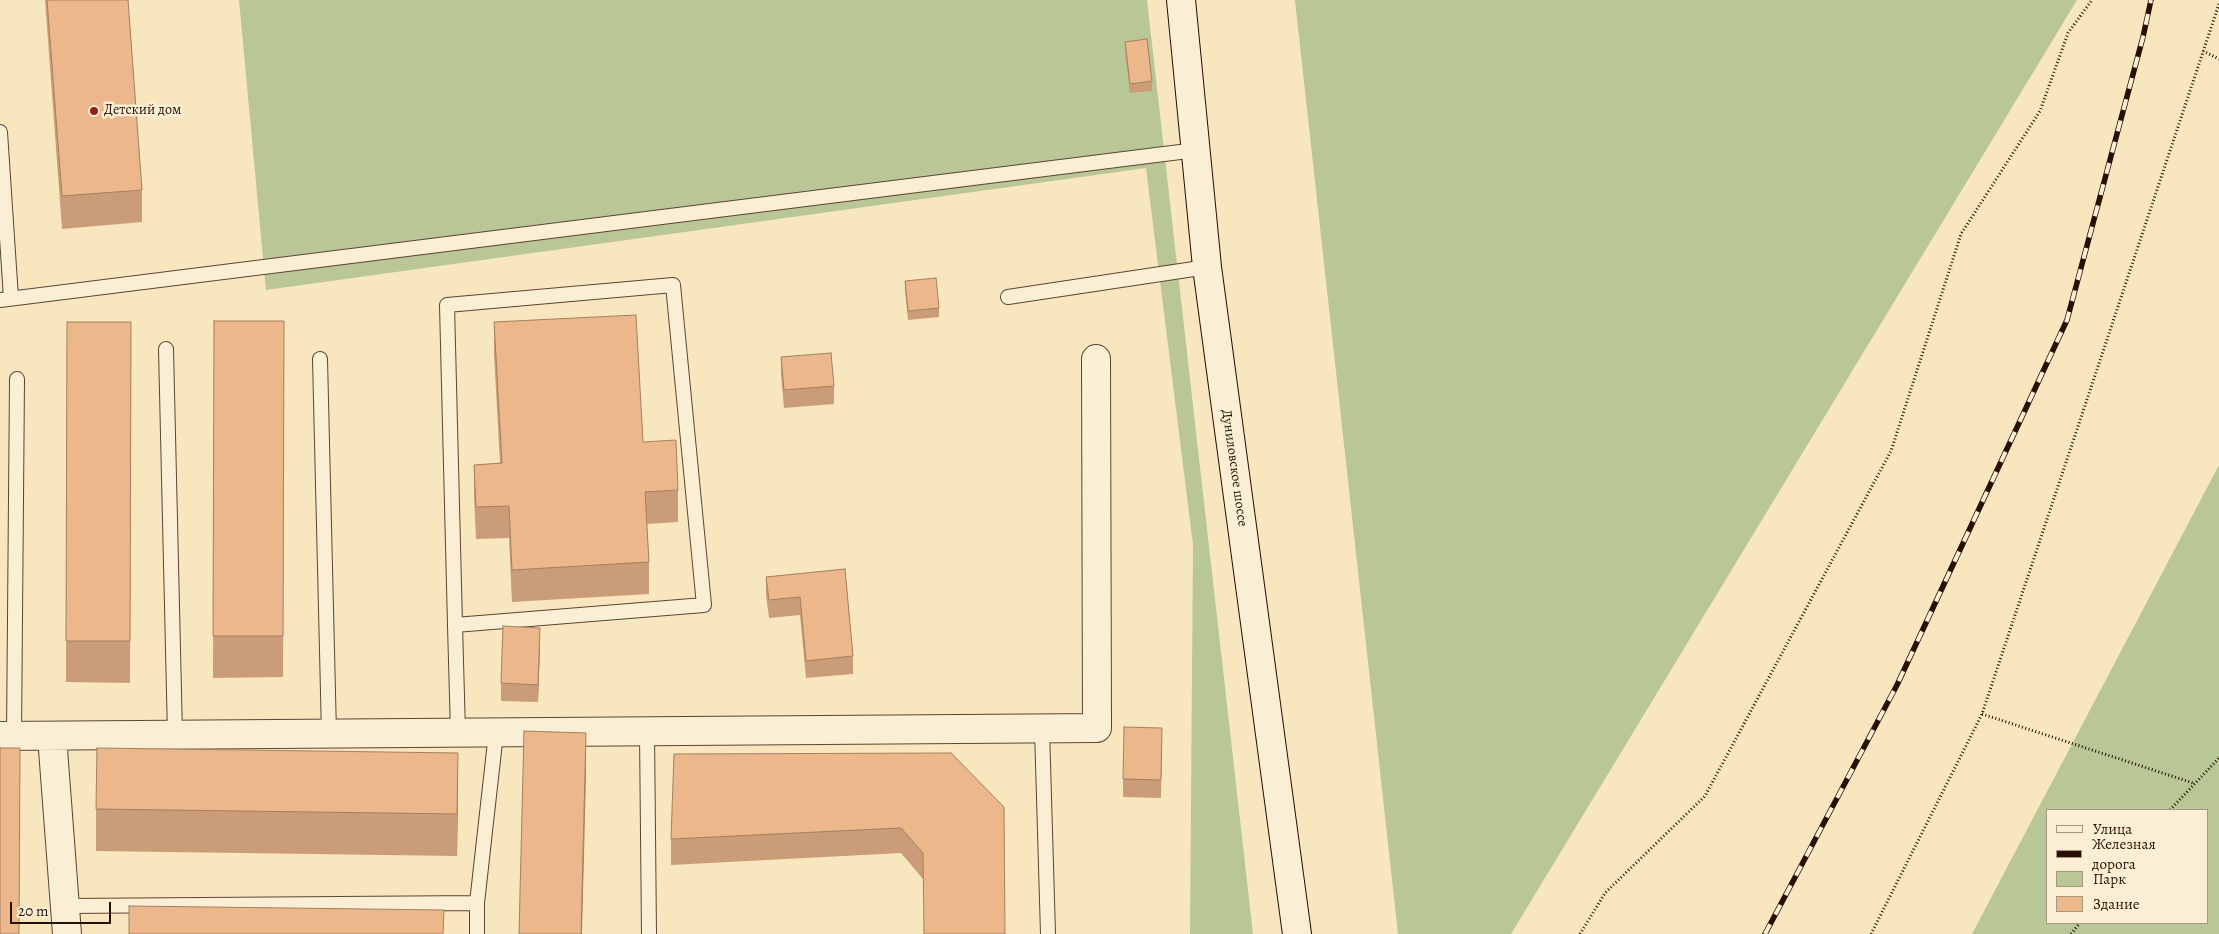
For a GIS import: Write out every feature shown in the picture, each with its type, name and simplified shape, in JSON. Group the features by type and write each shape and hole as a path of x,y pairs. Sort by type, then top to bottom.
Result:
{"street":[{"name":"Дуниловское шоссе","path":"1181,0 1207,267 1297,934"},
{"path":"7,736 1098,728 1096,359"},
{"path":"52,736 68,934"}],"lane":[{"path":"0,132 5,299 1196,150"},
{"path":"1008,297 1207,267"},
{"path":"455,625 704,604 673,285 447,305 455,625 458,733"},
{"path":"166,349 175,735"},
{"path":"320,359 330,734"},
{"path":"7,736 17,379"},
{"path":"1042,729 1048,934"},
{"path":"477,934 477,903 496,732"},
{"path":"647,732 649,934"},
{"path":"65,906 477,903"}],"path":[{"path":"1580,934 1605,893 1705,796 1891,451 1961,234 2040,111 2068,33 2092,0"},
{"path":"1871,934 1982,714 2219,4"},
{"path":"2203,51 2219,60"},
{"path":"1982,714 2193,783"},
{"path":"2171,809 2193,783 2219,758"},
{"path":"2071,934 2079,924"}],"green space":[{"path":"239,0 1147,0 1253,934 1190,934 1193,545 1146,168 266,290"},
{"path":"1295,0 2077,0 1511,934 1398,934"},
{"path":"2219,465 2219,934 1972,934"}],"building":[{"name":"Детский дом","path":"47,0 128,0 142,190 62,196"},
{"path":"1147,39 1152,81 1130,84 1125,42"},
{"path":"936,278 939,308 908,311 905,281"},
{"path":"636,315 643,442 676,440 678,490 645,492 649,562 512,570 509,506 476,507 474,465 502,463 494,322"},
{"path":"214,321 284,321 283,636 213,636"},
{"path":"67,322 131,322 130,641 66,641"},
{"path":"831,353 834,386 784,390 781,357"},
{"path":"845,569 853,656 806,661 800,597 769,600 766,577"},
{"path":"503,626 540,628 538,685 501,683"},
{"path":"1124,727 1162,728 1161,780 1123,779"},
{"path":"524,731 586,733 581,934 519,934"},
{"path":"0,748 20,748 19,934 0,934"},
{"path":"97,748 458,753 457,814 96,809"},
{"path":"951,753 1004,807 1005,934 924,934 923,853 901,828 671,839 674,754"},
{"path":"129,906 444,910 443,934 129,934"}],"railway":[{"path":"1765,934 1897,685 2067,320 2143,37 2151,0"}],"place":[{"name":"Детский дом","path":"94,111"}]}
